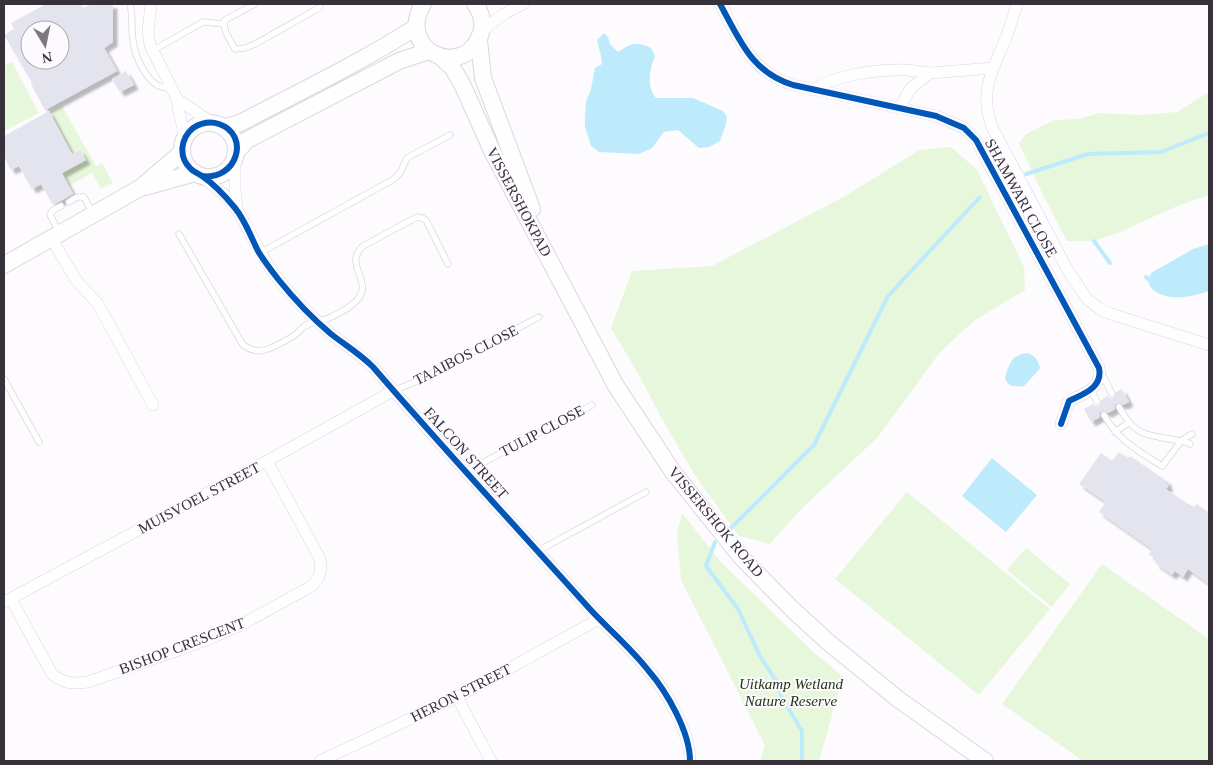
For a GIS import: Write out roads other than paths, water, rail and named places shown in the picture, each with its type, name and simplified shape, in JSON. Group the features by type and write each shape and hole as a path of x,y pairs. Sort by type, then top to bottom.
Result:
{"main road":[{"name":"VISSERSHOKPAD","path":"474,4 482,19 480,35 483,78 554,268"},
{"name":"VISSERSHOKPAD","path":"418,12 417,35 422,45 452,67 462,84 492,153 554,268"},
{"path":"4,265 140,188 183,145 196,126 240,123 326,79 381,49 418,12"},
{"path":"140,188 199,174 216,176 231,167 236,155 247,140 400,60 435,54 452,58 463,55 472,49 480,35"},
{"path":"218,125 232,134 236,142 236,155"},
{"path":"183,145 185,162 199,174"},
{"name":"VISSERSHOK ROAD","path":"554,268 590,339 628,406 673,472 741,558 828,642 898,699 986,761"}],"street":[{"path":"151,4 148,31 152,51 178,99 183,145"},
{"path":"480,35 504,14 523,4"},
{"name":"SHAMWARI CLOSE","path":"720,4 743,47 765,72 783,82 936,116 964,128 976,140 1099,368"},
{"path":"1017,4 1004,43 989,78 986,99 992,127 1067,269 1092,304 1108,313 1209,345"},
{"path":"813,90 822,83 843,77 898,70 930,73 993,68"},
{"path":"899,108 911,88 930,73"},
{"path":"178,99 218,125"},
{"name":"FALCON STREET","path":"236,155 234,190 237,210"},
{"name":"FALCON STREET","path":"199,174 227,198 237,210 260,253 289,292 317,321 364,358 598,619 648,670 670,704 688,741 690,761"},
{"path":"56,236 76,280 98,304 153,405"},
{"path":"1061,424 1069,401 1095,387 1099,378 1099,368"},
{"name":"MUISVOEL STREET","path":"7,601 393,391"},
{"name":"BISHOP CRESCENT","path":"7,601 52,674 62,682 73,684 97,678 241,625 310,587 321,575 320,559 267,461"},
{"name":"HERON STREET","path":"320,761 457,697 598,619"},
{"path":"457,697 491,761"}],"lane":[{"path":"130,4 133,16 134,44 138,61 154,84 162,88 171,87"},
{"path":"256,4 225,20 224,31 235,48 246,48 319,8 321,4"},
{"path":"152,51 203,22 224,24"},
{"path":"260,253 394,179 400,173 407,158 450,135"},
{"path":"69,202 77,197 84,197 94,214"},
{"path":"56,236 50,215 52,211 61,206"},
{"path":"179,234 243,345 255,351 264,350 295,335 305,325 330,318 355,302 361,296 362,282 356,262 358,251 417,217 426,220 448,264"},
{"name":"TAAIBOS CLOSE","path":"393,391 417,381 539,317"},
{"path":"1099,368 1112,394"},
{"path":"4,379 39,442"},
{"path":"1091,390 1098,402"},
{"name":"TULIP CLOSE","path":"466,471 592,405"},
{"path":"1119,407 1128,423 1150,435 1182,440 1190,444"},
{"path":"1104,414 1114,432 1138,451 1162,466 1182,440 1192,434"},
{"path":"1114,432 1128,423"},
{"path":"538,551 646,492"}],"water":[{"path":"604,33 608,37 610,44 618,52 634,44 641,44 651,48 655,56 650,72 650,83 656,98 693,98 723,111 727,117 720,141 709,147 699,148 678,130 664,132 652,148 639,154 599,152 591,146 585,127 586,102 591,89 595,68 602,64 597,40"},
{"path":"1209,244 1209,291 1187,297 1172,297 1157,293 1151,288 1148,281 1151,273 1193,249"},
{"path":"1027,353 1036,358 1040,368 1024,386 1010,385 1005,378 1012,361 1017,356"},
{"path":"992,458 1037,495 1006,532 962,496"}],"waterway":[{"path":"1026,174 1088,154 1161,152 1209,133"},
{"path":"731,528 814,445 888,296 980,197"},
{"path":"1094,241 1110,263"},
{"path":"715,542 706,566 738,609 760,656 780,687 781,696 802,731 802,761"}],"park label":[{"name":"Uitkamp Wetland Nature Reserve","path":"791,692"}]}
